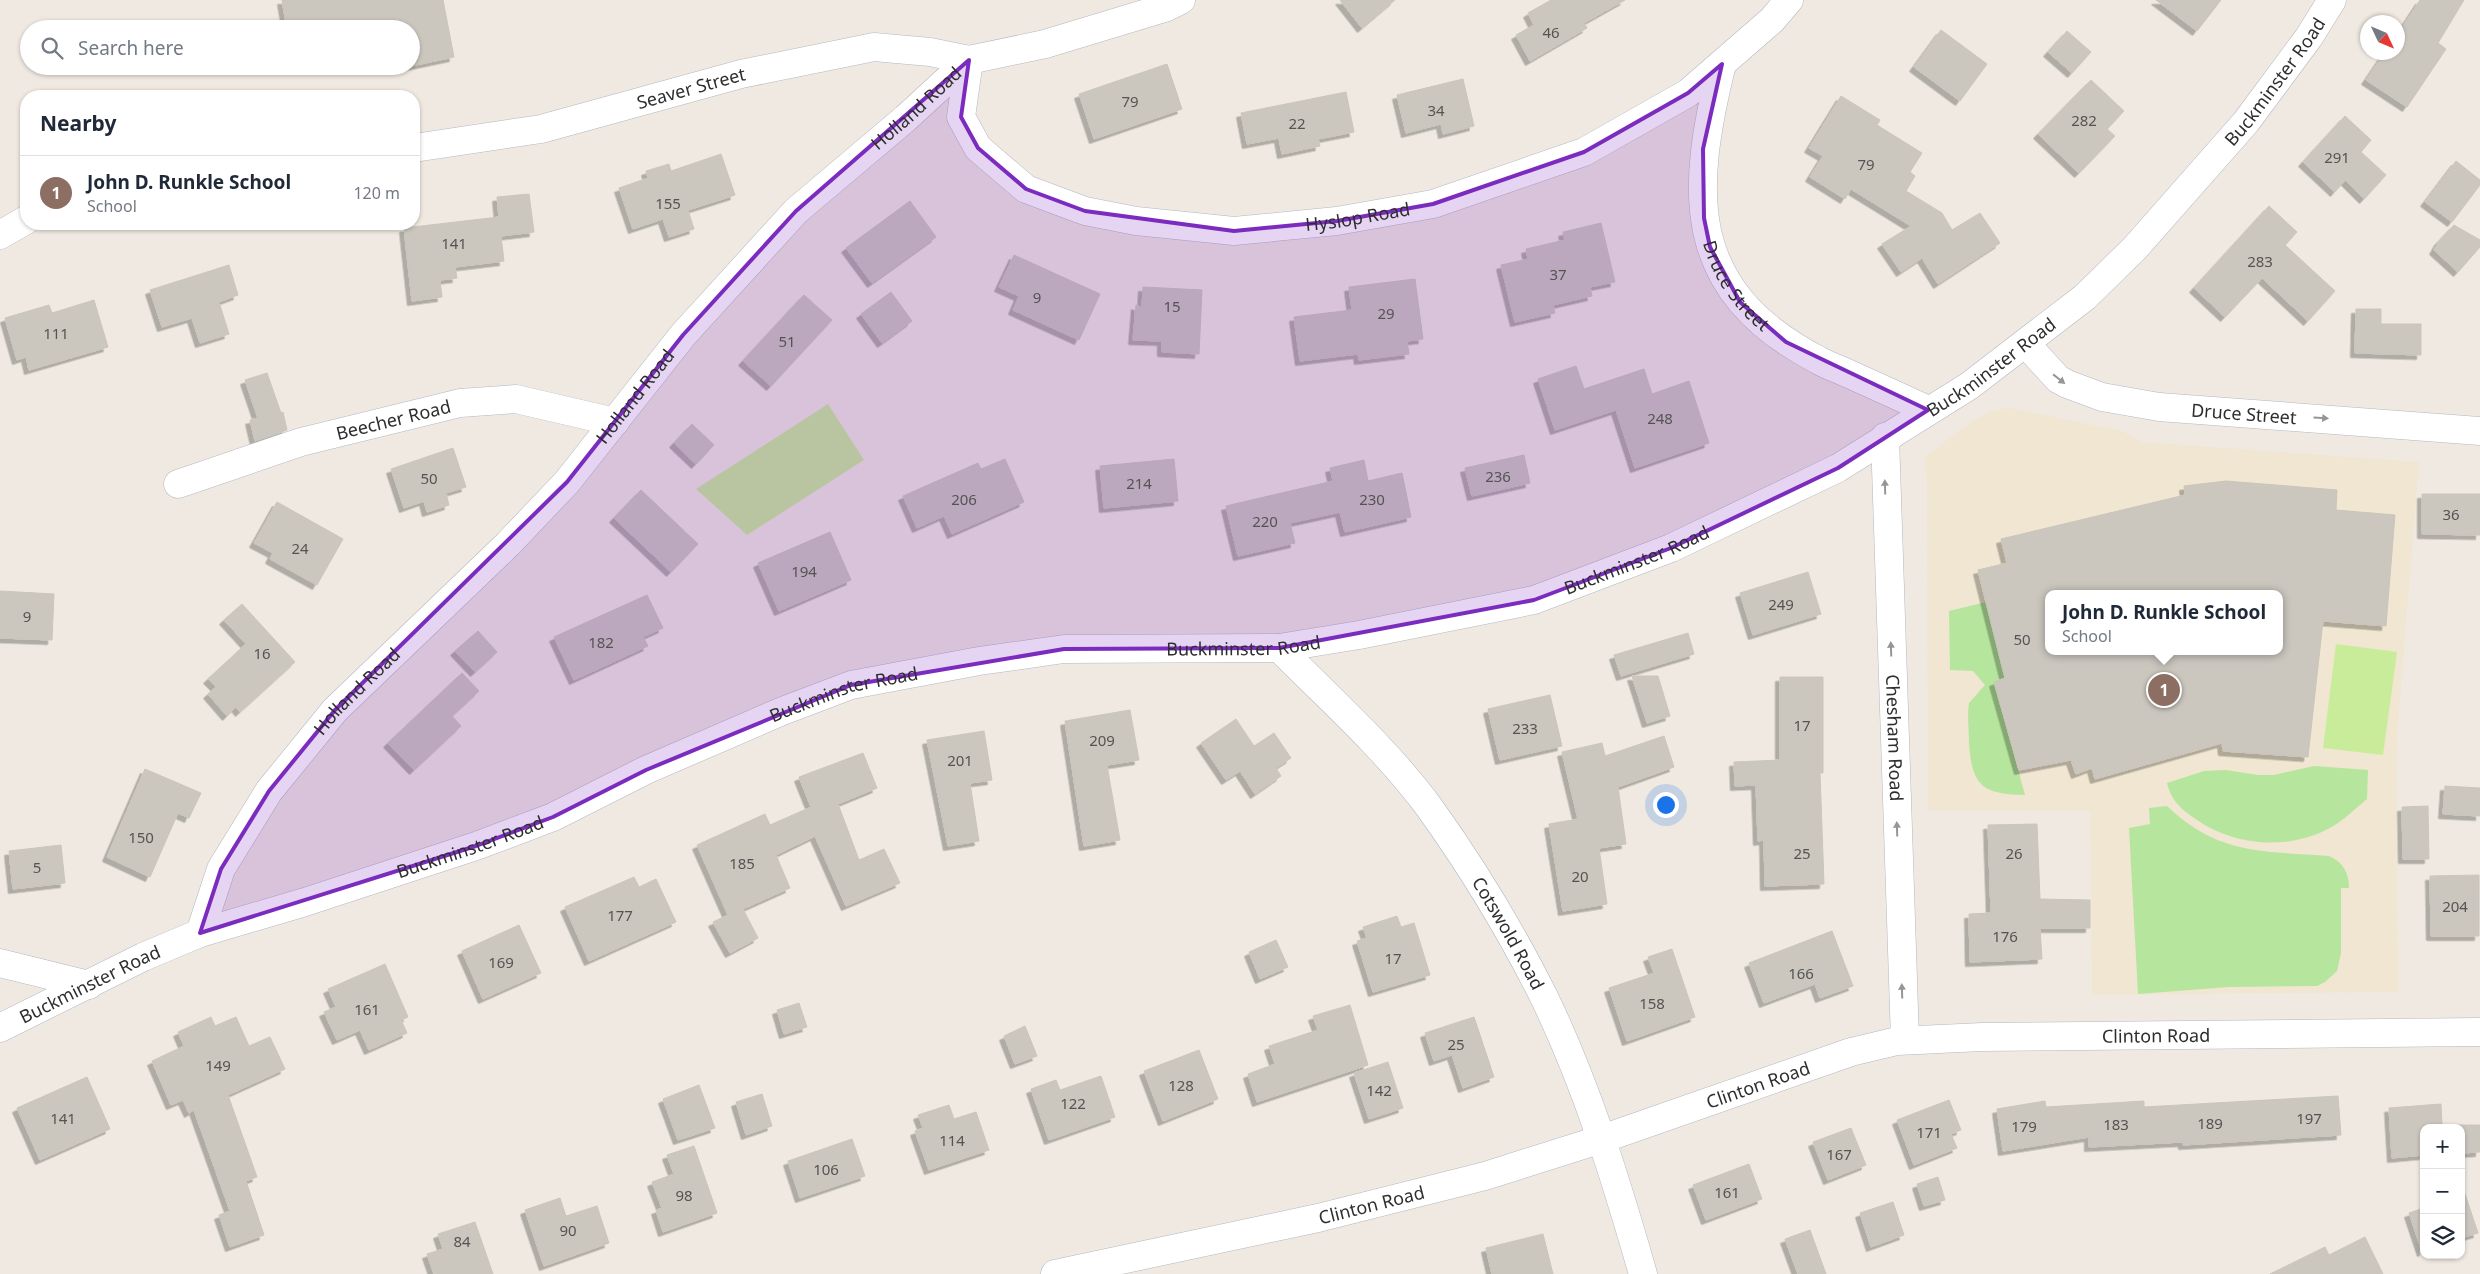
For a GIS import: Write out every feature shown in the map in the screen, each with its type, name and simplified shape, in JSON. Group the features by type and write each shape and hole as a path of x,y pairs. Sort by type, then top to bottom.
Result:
{"street":[{"name":"Holland Road","path":"200,933 221,869 270,792 329,718 508,544 567,482 683,336 796,211 906,118 969,60 1045,44 1167,8 1181,0"},
{"name":"Hyslop Road","path":"969,60 961,117 978,148 1026,189 1085,211 1136,221 1234,231 1337,221 1433,204 1584,152 1688,93 1772,20 1790,0"},
{"name":"Buckminster Road","path":"0,1028 143,958 200,933 457,852 553,817 646,770 780,712 851,685 979,661 1064,649 1280,648 1359,635 1534,600 1671,548 1838,468 1969,386 2085,297 2134,248 2246,122 2309,37 2332,0"},
{"name":"Seaver Street","path":"420,147 541,129 742,74 874,47 930,52 969,60"},
{"name":"Druce Street","path":"1722,64 1705,142 1702,176 1704,218 1710,247 1723,274 1740,302 1786,342 1823,363 1928,410"},
{"path":"0,235 20,223"},
{"name":"Druce Street","path":"2026,344 2058,378 2067,384 2102,397 2159,407 2480,431"},
{"name":"Beecher Road","path":"178,484 301,442 460,403 516,399 615,422"},
{"name":"Chesham Road","path":"1885,437 1905,1040"},
{"name":"Cotswold Road","path":"1280,648 1378,748 1428,806 1494,905 1544,998 1602,1139 1643,1274"},
{"path":"0,963 89,985"},
{"name":"Clinton Road","path":"1055,1274 1417,1195 1602,1139 1851,1052 1905,1040 1982,1037 2480,1032"}],"highlighted area":[{"path":"969,60 961,117 978,148 1026,189 1085,211 1234,231 1337,221 1433,204 1584,152 1688,93 1722,64 1703,149 1704,218 1710,247 1740,302 1786,342 1928,410 1838,468 1671,548 1534,600 1279,648 1064,649 851,685 646,770 553,817 476,846 200,933 221,869 269,791 335,710 567,482 683,335 796,211"}],"shaded area":[{"path":"2009,408 2122,431 2142,442 2419,462 2397,736 2398,992 2092,995 2090,811 1928,810 1927,482 1925,457 1971,422 1992,411"}],"green space":[{"path":"828,404 864,460 747,535 696,489"},
{"path":"1986,602 2005,678 1994,682 2025,795 1989,789 1982,785 1977,778 1973,769 1969,743 1968,708 1969,703 1985,685 1973,671 1950,670 1949,611"},
{"path":"2336,644 2397,652 2383,755 2323,748"},
{"path":"2314,766 2368,770 2367,799 2338,823 2322,832 2285,842 2248,841 2213,829 2182,809 2171,795 2167,783 2204,771 2226,770 2258,775 2274,775"},
{"path":"2167,806 2204,834 2223,842 2242,848 2262,851 2329,856 2338,861 2346,873 2349,888 2341,888 2341,953 2337,971 2325,982 2317,986 2229,987 2138,994 2129,828 2150,824 2149,808"}],"building":[{"path":"282,0 443,0 454,57 420,64 420,20 285,20"},
{"path":"1340,0 1395,0 1362,28"},
{"path":"1551,0 1625,0 1584,23 1587,28 1530,61 1516,35 1534,25 1528,13"},
{"path":"2156,0 2221,0 2197,31"},
{"path":"2420,0 2464,0 2438,43 2446,49 2407,107 2366,80 2380,60 2405,60 2405,23"},
{"path":"1941,30 1987,64 1960,101 1914,67"},
{"path":"2067,31 2091,52 2072,73 2048,52"},
{"path":"1167,64 1182,109 1094,139 1079,94"},
{"path":"1463,79 1474,126 1443,134 1441,124 1406,133 1397,95"},
{"path":"2091,80 2124,111 2107,129 2115,136 2079,173 2038,134"},
{"path":"1346,92 1354,132 1318,139 1320,146 1282,154 1279,138 1247,144 1241,113"},
{"path":"1841,96 1880,120 1877,125 1922,153 1910,172 1915,176 1906,191 1942,213 1952,230 1980,213 2000,243 1938,284 1922,258 1901,272 1882,244 1911,226 1851,189 1845,199 1810,177 1823,156 1809,148"},
{"path":"2345,116 2371,140 2361,152 2386,175 2364,199 2345,180 2335,192 2303,162"},
{"path":"721,154 735,195 688,210 694,229 669,237 663,219 633,229 619,188 648,178 646,171 669,164 671,171"},
{"path":"2456,161 2480,180 2480,185 2452,222 2425,202"},
{"path":"529,194 534,232 501,236 504,261 455,267 457,278 440,280 442,297 412,301 404,230 420,230 420,226 499,217 497,197"},
{"path":"910,201 936,237 872,283 846,248"},
{"path":"2269,206 2297,232 2285,245 2335,291 2308,321 2262,278 2225,317 2194,288"},
{"path":"1601,223 1615,282 1590,287 1592,296 1553,305 1555,313 1515,322 1501,265 1528,259 1526,249 1565,240 1563,232"},
{"path":"2454,225 2480,240 2480,247 2458,272 2434,250 2439,241"},
{"path":"1014,255 1100,294 1079,340 1013,310 1019,296 999,287"},
{"path":"229,265 238,295 219,302 229,334 200,343 192,318 162,327 150,290"},
{"path":"1415,279 1423,339 1407,341 1409,354 1359,360 1358,354 1300,361 1294,317 1352,310 1349,287"},
{"path":"1143,287 1202,290 1199,354 1162,352 1162,341 1133,340 1136,305 1142,308"},
{"path":"891,292 912,321 882,343 861,314"},
{"path":"804,295 832,320 771,386 743,361"},
{"path":"94,300 108,347 29,370 26,357 17,360 5,318 49,305 52,313"},
{"path":"2356,309 2381,309 2381,324 2421,324 2421,355 2355,353"},
{"path":"1576,366 1584,389 1644,369 1652,394 1689,381 1709,443 1635,468 1616,410 1555,430 1538,379"},
{"path":"267,373 281,413 283,412 287,430 255,441 250,420 258,418 245,380"},
{"path":"692,424 714,445 696,464 674,443"},
{"path":"453,448 466,487 446,493 449,505 427,512 424,501 404,508 391,469"},
{"path":"1524,455 1530,483 1472,496 1465,468"},
{"path":"1005,459 1024,502 952,534 944,516 917,528 903,496 978,463 981,469"},
{"path":"1174,459 1178,501 1104,508 1100,466"},
{"path":"1364,460 1368,481 1402,473 1411,517 1345,532 1340,512 1290,523 1295,543 1238,556 1226,506 1333,481 1330,468"},
{"path":"2226,481 2337,490 2336,510 2395,515 2386,626 2323,621 2308,757 2223,751 2222,743 2095,779 2092,768 2076,774 2071,760 2019,770 1994,682 2005,678 1978,570 2007,563 2001,539 2185,495 2184,486"},
{"path":"641,490 698,544 671,572 614,518"},
{"path":"2422,494 2480,494 2480,535 2422,534"},
{"path":"277,502 343,539 317,585 270,559 273,553 254,543"},
{"path":"830,532 851,580 779,611 758,563"},
{"path":"1808,572 1821,614 1753,635 1740,593"},
{"path":"0,591 54,594 52,640 0,638"},
{"path":"647,595 663,628 643,637 648,646 574,680 554,637"},
{"path":"242,604 295,662 240,712 236,707 227,716 208,694 216,687 208,679 246,644 224,620"},
{"path":"478,631 497,652 475,672 455,651"},
{"path":"1688,633 1694,654 1621,676 1614,655"},
{"path":"462,673 479,691 452,716 461,726 414,770 388,743"},
{"path":"1632,676 1658,676 1670,716 1647,723"},
{"path":"1780,677 1823,677 1823,773 1820,773 1824,884 1765,886 1764,840 1758,841 1756,785 1735,786 1734,762 1780,760"},
{"path":"1550,695 1562,746 1500,760 1488,709"},
{"path":"1130,710 1139,760 1107,765 1120,840 1084,846 1065,721"},
{"path":"1236,719 1254,746 1274,733 1291,758 1276,768 1281,776 1255,794 1240,771 1226,780 1201,743"},
{"path":"984,731 992,780 970,783 979,841 948,846 927,740"},
{"path":"1664,736 1674,767 1618,787 1626,844 1599,848 1607,904 1563,911 1549,824 1578,819 1562,752 1602,743 1605,756"},
{"path":"863,753 877,788 838,804 859,860 884,849 900,883 846,906 815,836 776,855 790,888 743,909 758,938 730,953 713,922 728,915 697,845 765,814 770,825 811,807 799,777"},
{"path":"145,769 201,793 189,818 178,813 150,877 107,857"},
{"path":"2445,786 2480,788 2480,816 2443,814"},
{"path":"2428,806 2429,859 2403,859 2402,807"},
{"path":"2037,824 2040,899 2090,900 2090,928 2040,928 2042,959 1970,962 1969,914 1991,913 1988,825"},
{"path":"61,845 65,883 13,889 9,851"},
{"path":"2479,875 2479,936 2431,936 2430,876"},
{"path":"634,877 639,887 656,879 676,922 589,961 565,907"},
{"path":"1397,916 1401,927 1414,923 1430,975 1373,992 1357,941 1367,938 1363,927"},
{"path":"519,925 541,973 483,999 462,951"},
{"path":"1832,931 1853,986 1820,998 1815,984 1764,1003 1749,963"},
{"path":"1276,940 1288,967 1260,979 1249,952"},
{"path":"1672,949 1695,1017 1627,1041 1609,988 1654,973 1648,957"},
{"path":"385,964 408,1017 401,1020 407,1033 369,1050 360,1030 337,1040 324,1012 336,1007 328,989"},
{"path":"799,1003 807,1027 784,1034 777,1010"},
{"path":"1350,1005 1368,1065 1257,1102 1248,1074 1275,1064 1269,1046 1318,1030 1313,1016"},
{"path":"211,1017 215,1026 236,1017 249,1046 270,1037 285,1069 228,1095 257,1177 246,1181 264,1235 230,1247 219,1215 230,1211 194,1110 189,1113 183,1100 171,1105 152,1061 184,1046 178,1032"},
{"path":"1474,1017 1494,1077 1463,1088 1452,1055 1434,1061 1425,1033"},
{"path":"1025,1026 1037,1056 1015,1064 1004,1036"},
{"path":"1199,1050 1218,1099 1163,1121 1144,1071"},
{"path":"1388,1062 1403,1108 1369,1119 1354,1073"},
{"path":"1101,1076 1115,1117 1049,1140 1031,1089 1056,1080 1060,1090"},
{"path":"87,1077 110,1129 40,1160 17,1108"},
{"path":"699,1085 715,1128 678,1140 663,1099"},
{"path":"762,1094 772,1126 746,1135 736,1102"},
{"path":"2338,1096 2341,1135 2183,1145 2183,1142 2089,1147 2089,1137 2003,1151 1997,1109 2045,1101 2046,1107 2144,1101 2144,1107"},
{"path":"1949,1100 1961,1130 1951,1134 1957,1148 1914,1165 1897,1120"},
{"path":"2441,1104 2442,1124 2420,1124 2420,1155 2392,1158 2389,1108"},
{"path":"949,1105 954,1119 976,1112 989,1150 929,1170 915,1131 923,1128 918,1115"},
{"path":"2465,1125 2480,1125 2480,1152 2465,1153"},
{"path":"1851,1128 1866,1165 1828,1180 1813,1142"},
{"path":"852,1139 865,1176 800,1198 788,1161"},
{"path":"694,1146 717,1213 663,1232 656,1210 662,1208 652,1182 674,1174 667,1155"},
{"path":"1749,1164 1762,1199 1706,1220 1693,1185"},
{"path":"1938,1177 1945,1200 1924,1206 1917,1184"},
{"path":"2465,1194 2478,1233 2465,1237"},
{"path":"560,1198 566,1216 597,1206 609,1243 544,1266 525,1210"},
{"path":"1893,1202 1904,1235 1871,1247 1860,1213"},
{"path":"2420,1209 2420,1246 2409,1213"},
{"path":"475,1222 493,1274 434,1274 427,1254 443,1249 438,1234"},
{"path":"1810,1230 1826,1274 1798,1274 1785,1239"},
{"path":"1543,1234 1553,1274 1492,1274 1486,1248"},
{"path":"2365,1237 2383,1274 2270,1274 2325,1247 2329,1255"}],"place":[{"name":"John D. Runkle School","path":"2164,690"}]}
